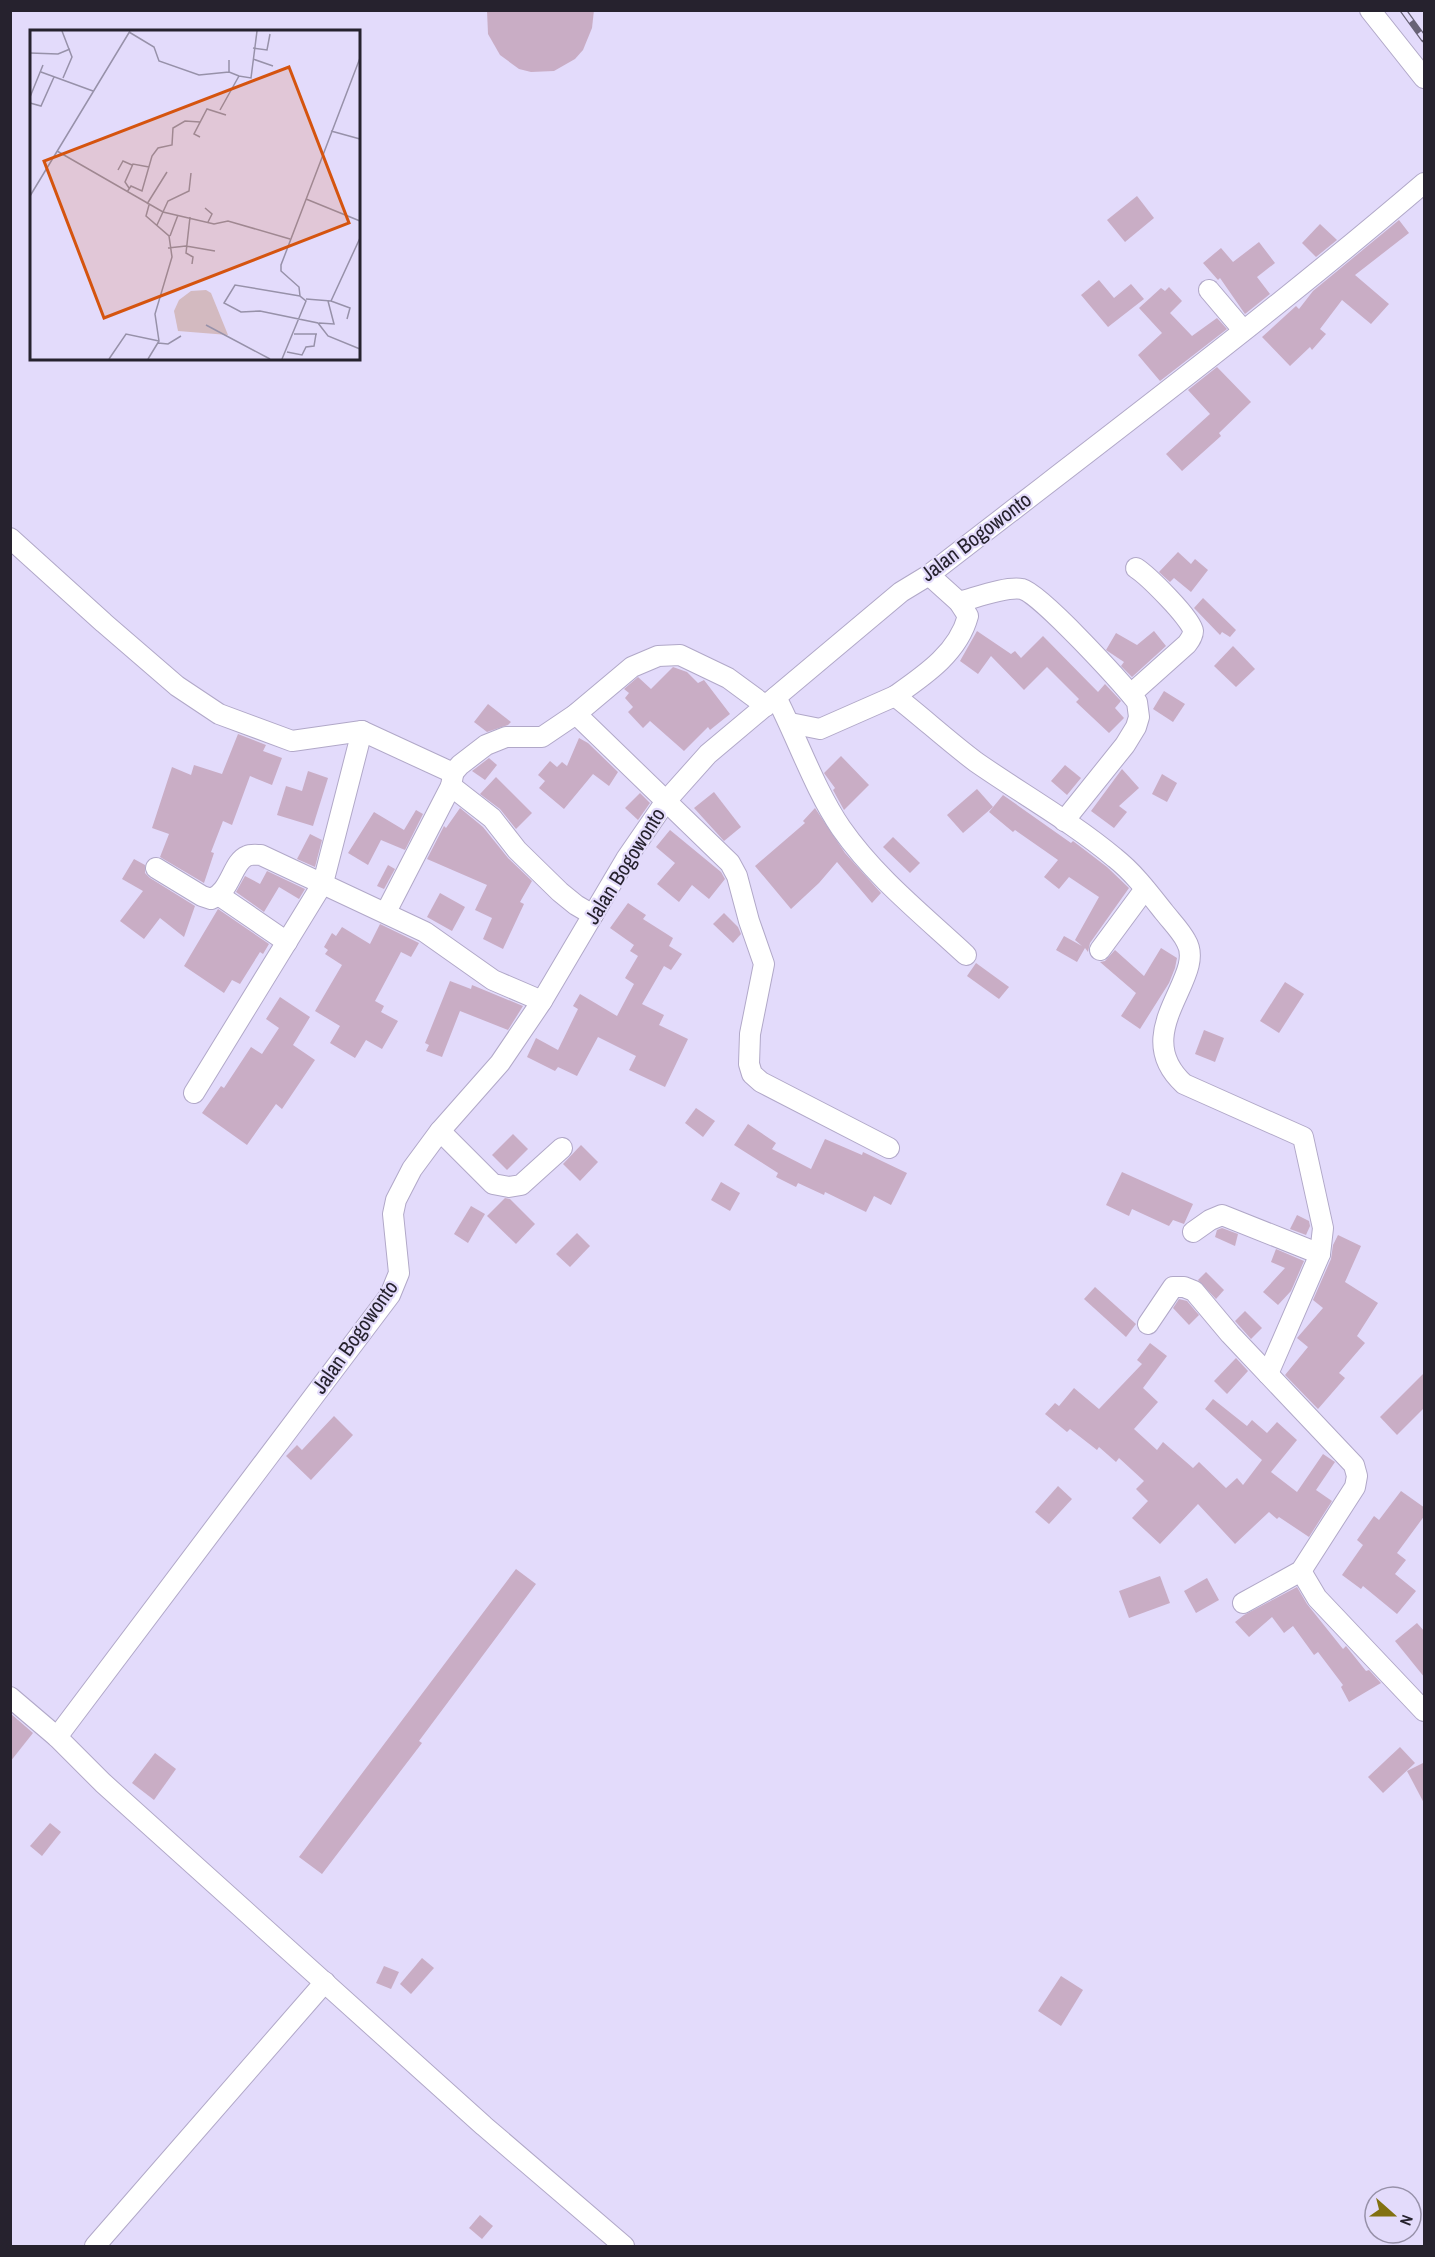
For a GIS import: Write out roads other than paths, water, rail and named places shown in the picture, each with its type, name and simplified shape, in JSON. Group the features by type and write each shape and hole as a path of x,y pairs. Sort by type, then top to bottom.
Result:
{"street":[{"path":"1370,10 1425,78"},
{"name":"Jalan Bogowonto","path":"57,1737 390,1295 399,1273 393,1214 396,1200 412,1169 441,1131 500,1063 543,1001 626,859 666,801 708,754 901,592 929,575 1243,330 1425,183"},
{"path":"1209,290 1243,330"},
{"path":"10,538 177,686 219,714 292,741 362,731 452,780 492,818 517,850 560,892 576,905 594,915"},
{"path":"1131,694 1187,644 1193,633 1183,615 1151,579 1136,568"},
{"path":"790,723 820,729 895,696 930,671 958,640 968,616 959,602 929,575"},
{"path":"959,602 1011,589 1023,590 1049,608 1137,702 1139,708 1136,727 1125,746 1064,821"},
{"path":"386,912 460,765 486,745 506,737 542,737 576,714 632,667 658,656 680,655 771,702 790,723 818,787 841,829 872,866 966,955"},
{"path":"895,696 975,761 1116,858 1146,889 1188,942 1191,957 1165,1020 1165,1053 1174,1075 1184,1084 1303,1137 1323,1228 1320,1254 1268,1374"},
{"path":"576,714 730,863 737,876 764,964 750,1034 749,1064 752,1074 761,1082 889,1148"},
{"path":"194,1093 322,883 362,731"},
{"path":"156,868 211,899 219,896 240,862 250,855 261,855 425,932 493,980 543,1001"},
{"path":"1100,950 1146,889"},
{"path":"219,896 287,942"},
{"path":"441,1131 493,1184 500,1186 521,1185 562,1148"},
{"path":"1193,1232 1222,1215 1320,1254"},
{"path":"1148,1324 1173,1287 1184,1287 1194,1291 1230,1334 1354,1465 1358,1476 1355,1487 1301,1571 1243,1603"},
{"path":"1301,1571 1317,1598 1425,1711"},
{"path":"10,1697 57,1737 103,1783 484,2126 624,2247"},
{"path":"95,2247 325,1982"}],"railway":[{"path":"1403,10 1424,39"}]}
